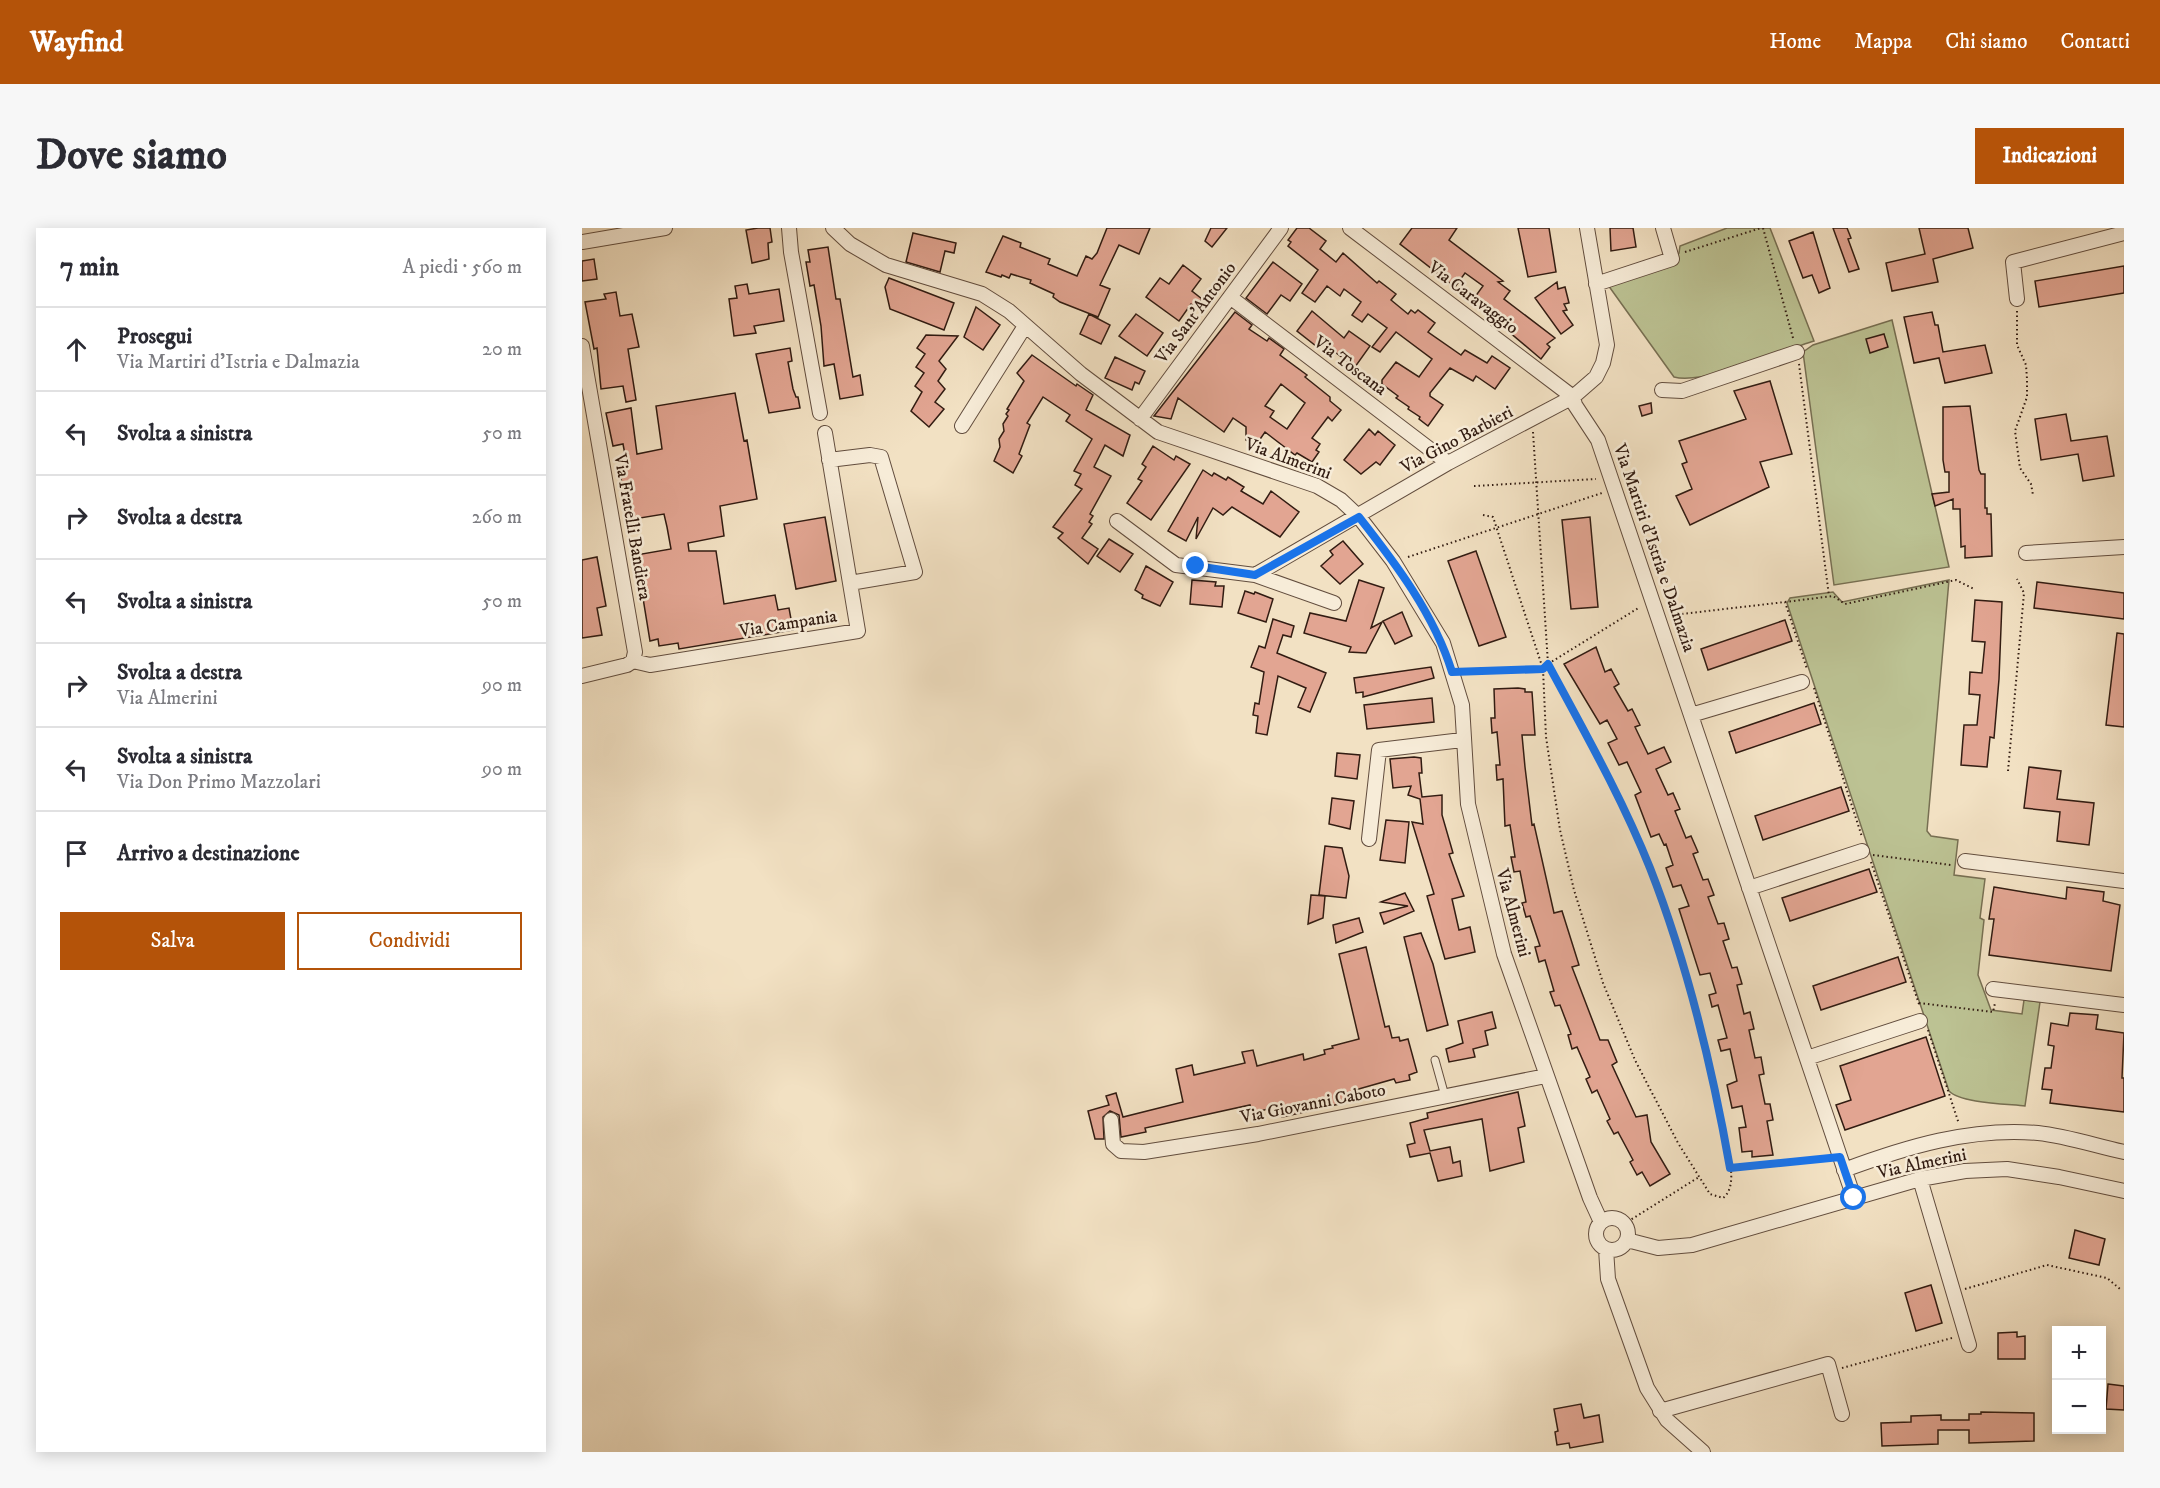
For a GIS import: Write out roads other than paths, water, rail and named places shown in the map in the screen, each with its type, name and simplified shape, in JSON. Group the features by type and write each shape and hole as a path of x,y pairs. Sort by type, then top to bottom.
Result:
{"street":[{"path":"582,242 665,228"},
{"path":"789,228 791,252 820,413"},
{"name":"Via Almerini","path":"833,228 850,244 886,265 982,294 1009,311 1158,432 1317,486 1341,500 1359,517 1394,561 1443,643 1462,705 1462,741 1468,804 1504,954 1545,1076 1601,1222"},
{"name":"Via Sant'Antonio","path":"1140,419 1281,228"},
{"name":"Via Caravaggio","path":"1350,228 1574,397"},
{"name":"Via Gino Barbieri","path":"1255,575 1359,517 1448,463 1533,421 1574,397 1596,377 1603,363 1606,345 1587,228"},
{"path":"1596,284 1671,257 1663,228"},
{"path":"2017,299 2013,262 2124,233"},
{"name":"Via Toscana","path":"1230,297 1448,463"},
{"path":"962,426 1025,326"},
{"name":"Via Fratelli Bandiera","path":"582,346 635,652 633,661"},
{"path":"1662,390 1682,391 1797,352"},
{"name":"Via Martiri d'Istria e Dalmazia","path":"1574,397 1575,405 1598,440 1854,1198"},
{"name":"Via Campania","path":"633,661 650,665 858,631 825,433"},
{"path":"829,460 870,455 881,457 915,572 850,584"},
{"path":"1117,521 1176,565 1255,575 1334,603"},
{"path":"2026,554 2124,547"},
{"path":"582,676 627,665 633,661"},
{"path":"1691,715 1808,679"},
{"path":"1369,839 1379,750 1462,741"},
{"path":"1749,888 1865,852"},
{"path":"1965,861 2124,881"},
{"path":"1995,989 2124,1005"},
{"path":"1807,1058 1923,1021"},
{"name":"Via Giovanni Caboto","path":"1111,1120 1113,1144 1121,1151 1144,1152 1258,1134 1545,1076"},
{"path":"1842,1163 1962,1135 2038,1133 2124,1152"},
{"name":"Via Almerini","path":"1627,1240 1658,1248 1692,1245 1920,1179 1965,1171 2007,1170 2059,1177 2124,1191"},
{"path":"1920,1179 1968,1339"},
{"path":"1610,1218 1624,1224 1627,1240 1616,1250 1606,1250 1598,1244 1595,1235 1601,1222 1610,1218"},
{"path":"1606,1250 1608,1280 1639,1367 1660,1412 1675,1429 1703,1452"},
{"path":"1660,1412 1828,1364 1842,1414"}],"lane":[{"path":"1436,1060 1445,1096"}]}
